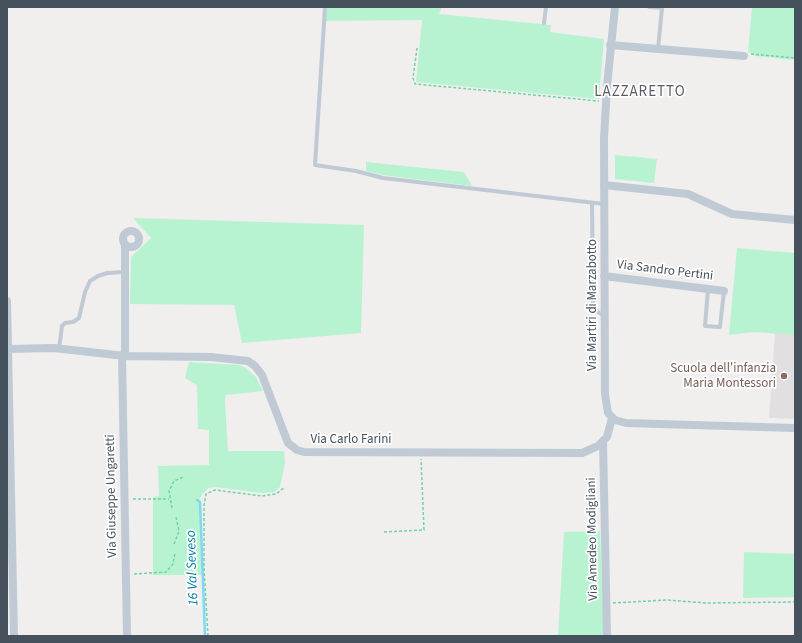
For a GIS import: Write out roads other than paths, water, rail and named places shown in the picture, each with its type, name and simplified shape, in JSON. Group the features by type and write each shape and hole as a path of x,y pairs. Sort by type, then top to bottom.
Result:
{"street":[{"name":"Via Martiri di Marzabotto","path":"612,418 608,413 605,401 604,185 606,101 610,45 615,7"},
{"path":"610,45 744,56"},
{"path":"604,185 688,194 732,214 795,220"},
{"name":"Via Giuseppe Ungaretti","path":"127,636 123,356 125,262 129,246"},
{"name":"Via Sandro Pertini","path":"604,276 724,291"},
{"path":"7,301 14,636"},
{"name":"Via Carlo Farini","path":"8,349 59,349 123,356 211,357 248,361 255,366 262,375 288,443 297,450 304,452 575,453 593,449 603,441"},
{"path":"603,441 610,432 612,418 626,423 795,428"},
{"name":"Via Amedeo Modigliani","path":"603,441 607,636"}],"lane":[{"path":"325,7 315,164 356,171 383,178 604,204"},
{"path":"544,23 546,7"},
{"path":"649,7 662,8 658,49"},
{"path":"592,203 593,306 599,313 604,315"},
{"path":"59,349 62,326 65,323 73,322 79,318 85,292 90,281 107,273 125,272"},
{"path":"708,289 705,326 720,327 724,291"}],"waterway":[{"name":"16 Val Seveso","path":"197,500 200,502 205,636"}],"place":[{"name":"Scuola dell'infanzia Maria Montessori","path":"784,376"}],"district":[{"name":"LAZZARETTO","path":"640,93"}]}
